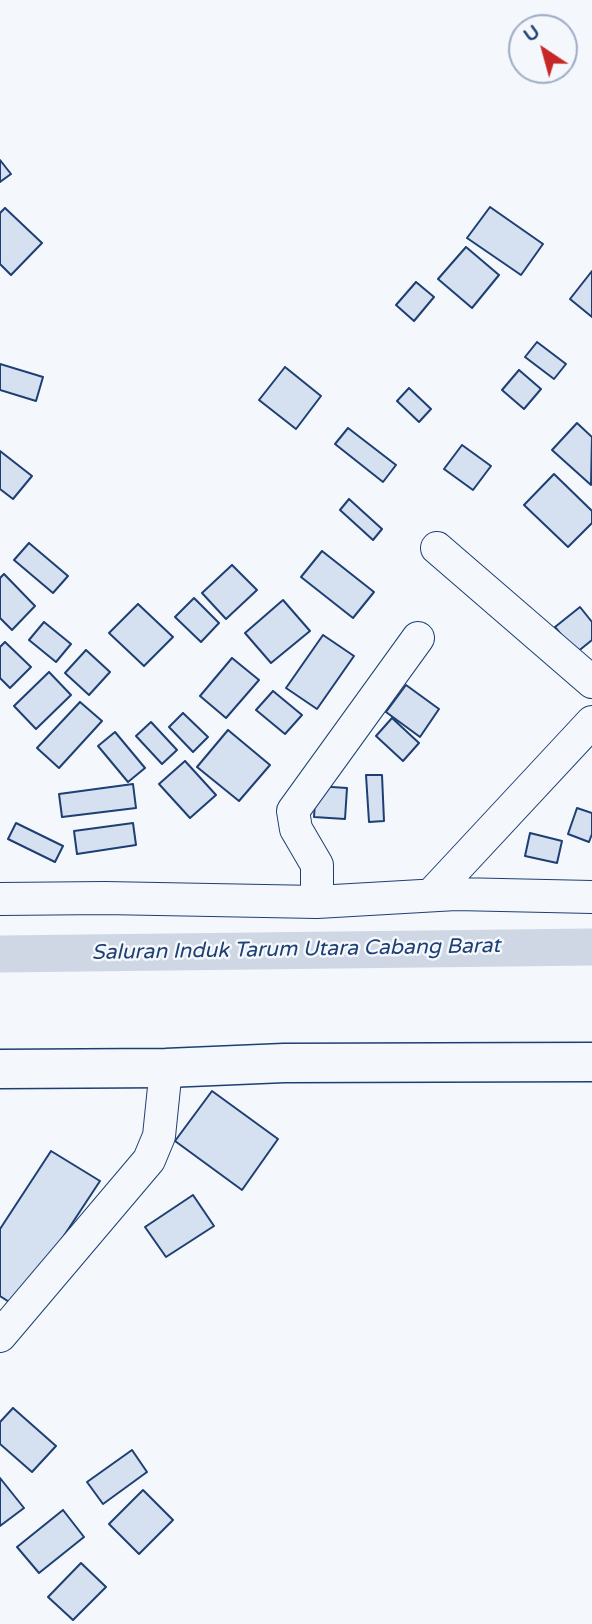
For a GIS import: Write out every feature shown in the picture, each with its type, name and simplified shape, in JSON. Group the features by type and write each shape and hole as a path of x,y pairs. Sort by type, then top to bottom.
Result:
{"main road":[{"path":"0,1069 166,1068 284,1063 592,1062"}],"street":[{"path":"438,548 592,682"},
{"path":"317,902 317,865 296,829 293,811 418,638"},
{"path":"431,895 592,722"},
{"path":"0,900 105,898 317,902 431,895 592,897"},
{"path":"0,1336 149,1160 159,1136 166,1068"}],"building":[{"path":"0,160 11,174 0,182"},
{"path":"490,207 543,244 521,275 467,238"},
{"path":"5,208 42,243 11,275 0,264 0,213"},
{"path":"466,247 499,275 472,308 438,279"},
{"path":"592,271 592,317 570,299"},
{"path":"416,282 434,297 414,321 396,305"},
{"path":"537,342 566,364 554,379 525,357"},
{"path":"0,364 43,377 36,401 0,390"},
{"path":"285,367 321,396 296,429 259,400"},
{"path":"519,370 541,389 524,409 502,390"},
{"path":"409,388 431,409 419,422 397,401"},
{"path":"577,423 592,437 591,485 552,450"},
{"path":"348,428 396,465 383,482 335,444"},
{"path":"462,445 491,466 473,490 444,469"},
{"path":"0,451 32,476 13,499 0,489"},
{"path":"554,474 592,511 592,523 568,547 524,505"},
{"path":"349,499 382,529 373,540 340,510"},
{"path":"29,543 68,576 53,593 14,560"},
{"path":"322,551 374,592 353,618 301,577"},
{"path":"232,565 257,590 226,619 202,593"},
{"path":"4,574 35,606 12,630 0,618 0,578"},
{"path":"194,598 219,623 201,642 175,617"},
{"path":"283,600 310,631 271,663 245,633"},
{"path":"138,604 173,637 144,666 109,633"},
{"path":"580,607 592,622 592,640 576,653 555,627"},
{"path":"44,622 71,644 56,662 29,640"},
{"path":"323,635 354,656 317,709 286,688"},
{"path":"5,642 31,667 10,688 0,678 0,647"},
{"path":"86,650 110,672 89,695 65,673"},
{"path":"232,658 259,680 226,718 200,696"},
{"path":"49,672 71,695 36,729 14,706"},
{"path":"406,685 439,709 420,737 386,712"},
{"path":"273,691 302,715 285,734 256,710"},
{"path":"80,702 102,721 59,768 37,748"},
{"path":"183,713 208,737 193,752 169,727"},
{"path":"392,718 419,743 403,761 376,736"},
{"path":"151,722 177,750 162,764 136,736"},
{"path":"228,730 270,765 239,801 197,767"},
{"path":"115,732 145,768 128,782 98,746"},
{"path":"185,761 216,795 190,818 159,784"},
{"path":"366,775 382,775 384,821 369,822"},
{"path":"133,784 136,808 62,817 59,794"},
{"path":"316,786 347,788 345,819 314,817"},
{"path":"577,808 592,813 592,834 589,842 568,834"},
{"path":"16,823 63,846 55,862 8,839"},
{"path":"133,823 136,845 77,854 74,831"},
{"path":"530,833 562,841 557,863 525,856"},
{"path":"212,1091 278,1139 242,1190 175,1141"},
{"path":"51,1151 100,1181 17,1307 0,1296 0,1229"},
{"path":"193,1195 214,1226 166,1257 145,1227"},
{"path":"13,1408 56,1446 32,1472 0,1444 0,1422"},
{"path":"132,1450 147,1472 103,1504 87,1482"},
{"path":"0,1478 24,1508 0,1526"},
{"path":"143,1490 173,1520 139,1554 109,1524"},
{"path":"63,1510 84,1537 39,1573 17,1547"},
{"path":"81,1563 106,1587 73,1620 48,1597"}],"waterway":[{"name":"Saluran Induk Tarum Utara Cabang Barat","path":"0,954 592,947"}]}
